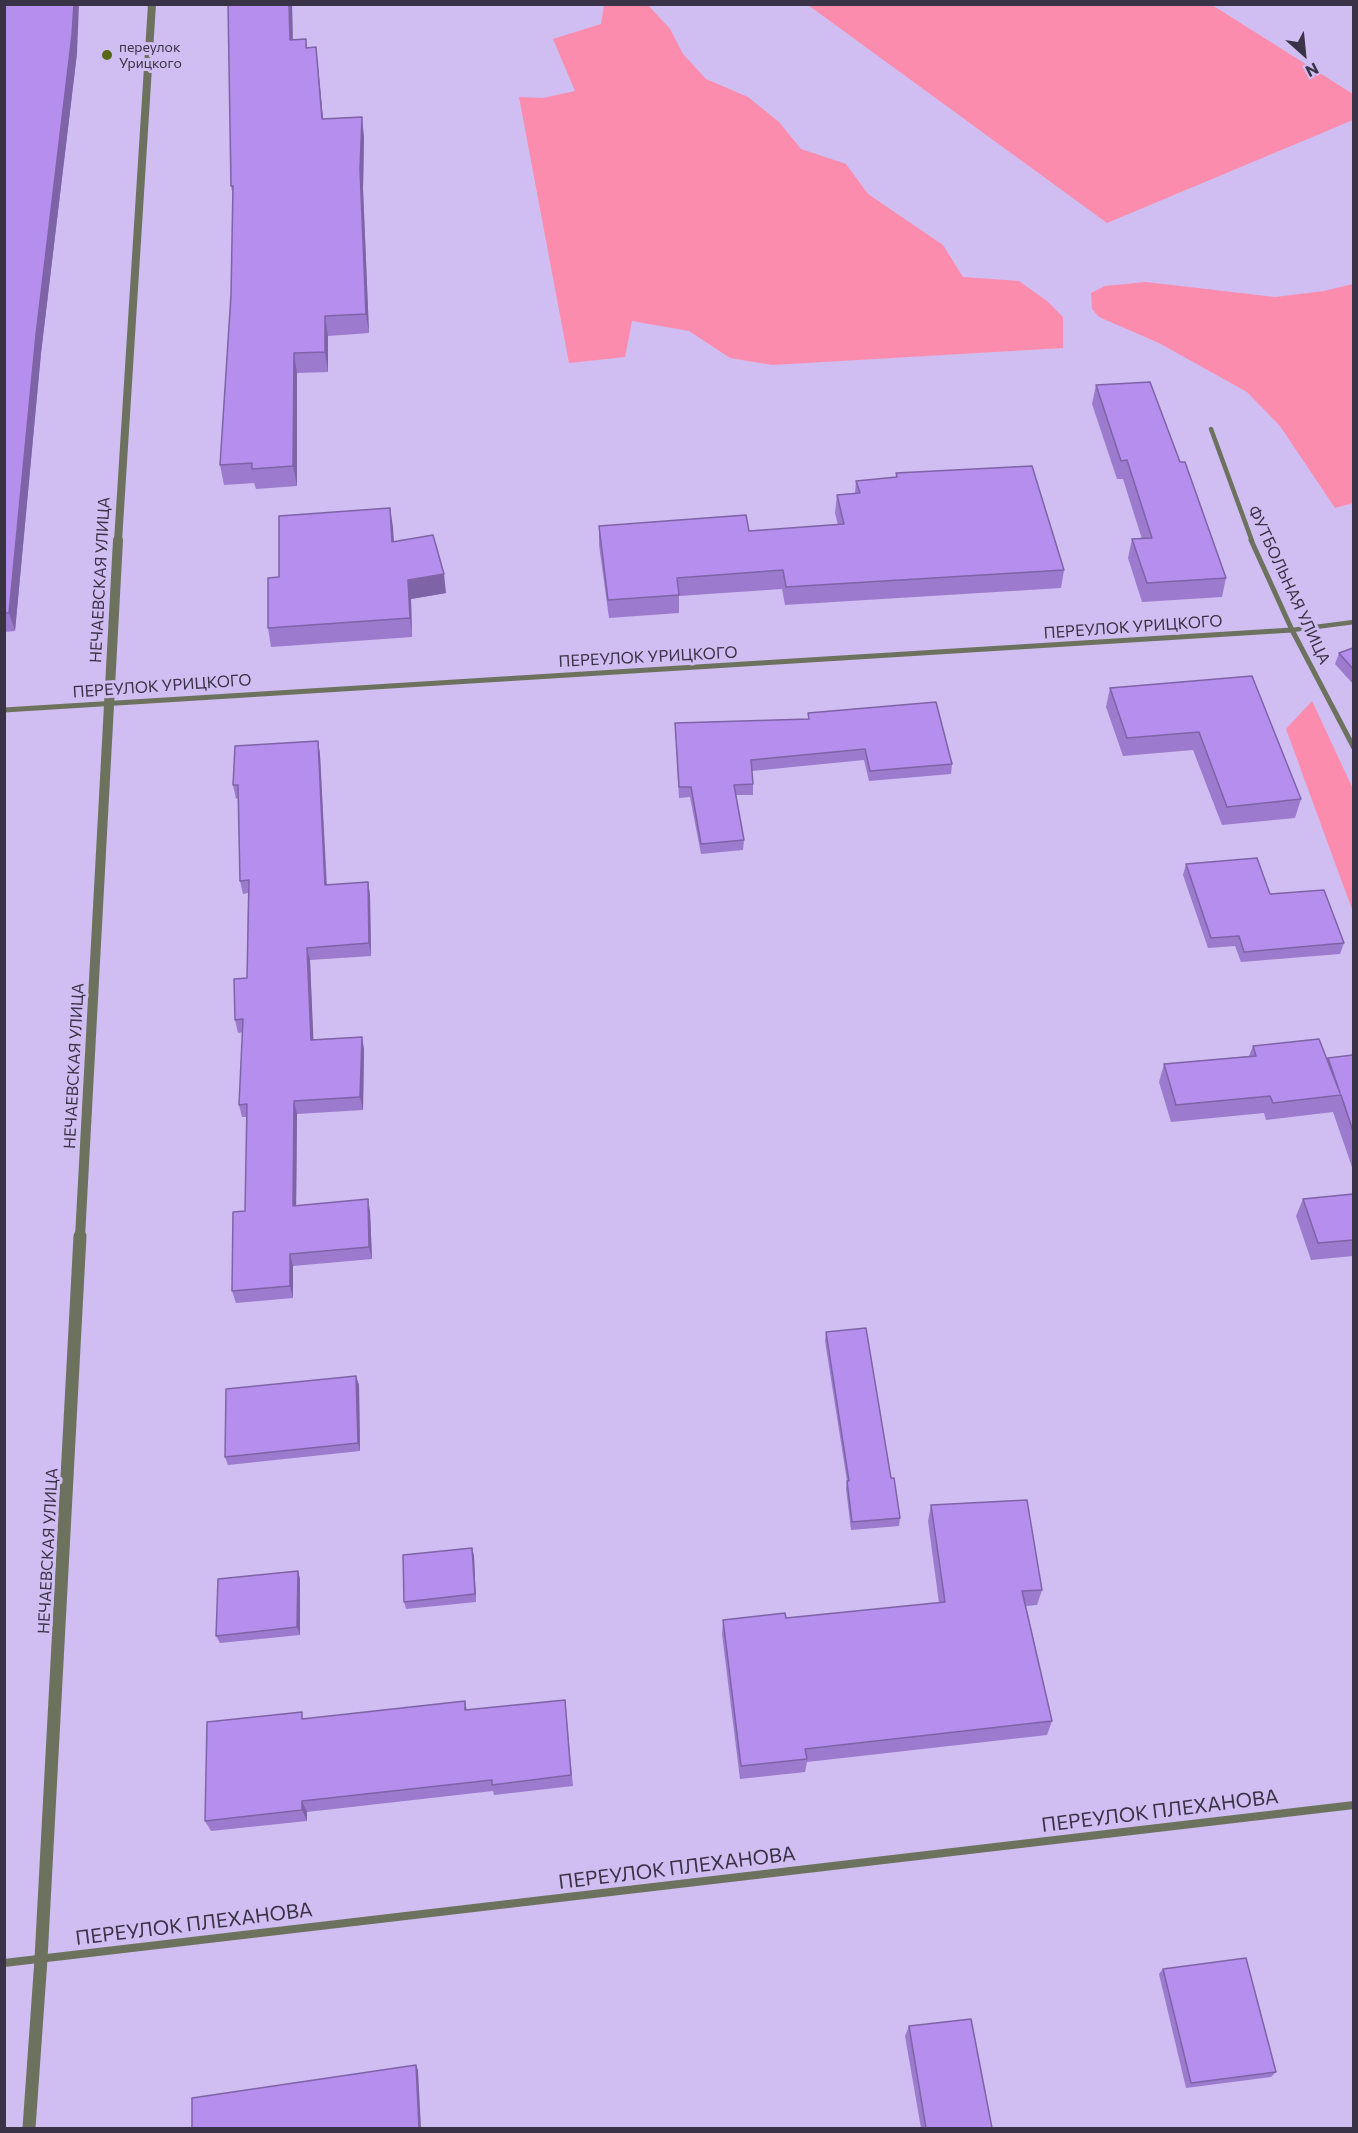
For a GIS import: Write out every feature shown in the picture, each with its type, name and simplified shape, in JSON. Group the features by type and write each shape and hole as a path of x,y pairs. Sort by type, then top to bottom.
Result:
{"street":[{"name":"НЕЧАЕВСКАЯ УЛИЦА","path":"28,2128 41,1959 109,703 152,4"},
{"name":"ФУТБОЛЬНАЯ УЛИЦА","path":"1211,429 1244,524 1292,630 1353,746"},
{"name":"ПЕРЕУЛОК УРИЦКОГО","path":"4,710 1292,630"},
{"name":"ПЕРЕУЛОК ПЛЕХАНОВА","path":"4,1963 1353,1805"}],"lane":[{"path":"1292,630 1353,622"}],"shaded area":[{"path":"604,5 648,5 670,29 683,54 706,79 748,97 779,122 801,149 846,164 868,194 943,245 963,277 1019,281 1047,301 1063,317 1063,348 772,365 730,358 689,331 632,321 625,357 569,363 519,97 543,98 575,91 553,39 601,24"},
{"path":"808,5 1212,5 1353,94 1353,120 1107,223"},
{"path":"1146,282 1275,297 1324,291 1353,284 1353,503 1335,508 1280,426 1247,392 1159,343 1099,317 1092,309 1091,293 1105,286"},
{"path":"1312,701 1353,789 1353,912 1286,729"}],"building":[{"path":"4,4 74,4 36,335 9,613 4,613"},
{"path":"228,4 289,4 290,40 306,39 306,48 316,47 322,119 362,117 360,169 366,314 325,316 325,352 294,353 293,466 252,469 252,463 220,465 231,295 233,186 231,186"},
{"path":"1150,382 1180,462 1185,462 1226,578 1147,583 1132,539 1152,538 1127,460 1121,461 1096,385"},
{"path":"1032,466 1064,570 786,587 783,570 677,578 679,595 608,600 599,526 746,515 749,531 844,524 837,495 860,493 856,481 897,477 896,473"},
{"path":"390,508 392,542 433,535 444,574 408,580 410,618 268,628 268,578 279,577 279,516"},
{"path":"1353,648 1353,669 1339,653"},
{"path":"1252,676 1301,799 1227,807 1199,732 1127,738 1110,688"},
{"path":"936,702 952,764 870,771 865,749 751,760 753,784 734,785 744,840 701,844 691,787 679,787 675,723 809,719 808,713"},
{"path":"318,741 325,885 368,882 369,943 307,948 311,1040 362,1037 360,1097 294,1101 293,1206 368,1199 369,1247 290,1254 290,1286 232,1291 233,1212 245,1211 247,1104 239,1105 243,1019 235,1020 234,979 247,978 249,880 240,881 238,785 233,785 235,746"},
{"path":"1257,858 1270,894 1324,890 1344,943 1244,952 1239,936 1211,938 1186,864"},
{"path":"1319,1039 1340,1093 1328,1058 1353,1055 1353,1131 1341,1095 1273,1103 1270,1096 1176,1105 1164,1064 1256,1056 1253,1046"},
{"path":"1353,1194 1353,1240 1318,1243 1303,1199"},
{"path":"866,1328 891,1478 894,1478 900,1518 852,1522 847,1481 849,1481 826,1332"},
{"path":"356,1376 358,1443 225,1457 226,1389"},
{"path":"1027,1500 1042,1590 1022,1591 1052,1721 805,1749 807,1759 741,1766 723,1620 785,1613 786,1618 945,1602 931,1505"},
{"path":"472,1548 475,1594 404,1602 403,1555"},
{"path":"298,1571 297,1627 216,1636 218,1579"},
{"path":"565,1700 571,1775 492,1785 492,1780 302,1801 302,1810 205,1821 207,1722 302,1712 302,1719 465,1701 465,1710"},
{"path":"1246,1958 1276,2072 1191,2083 1163,1969"},
{"path":"971,2019 992,2128 926,2128 909,2026"},
{"path":"416,2065 419,2128 192,2128 192,2098"}],"place":[{"name":"переулок Урицкого","path":"107,55"}]}
